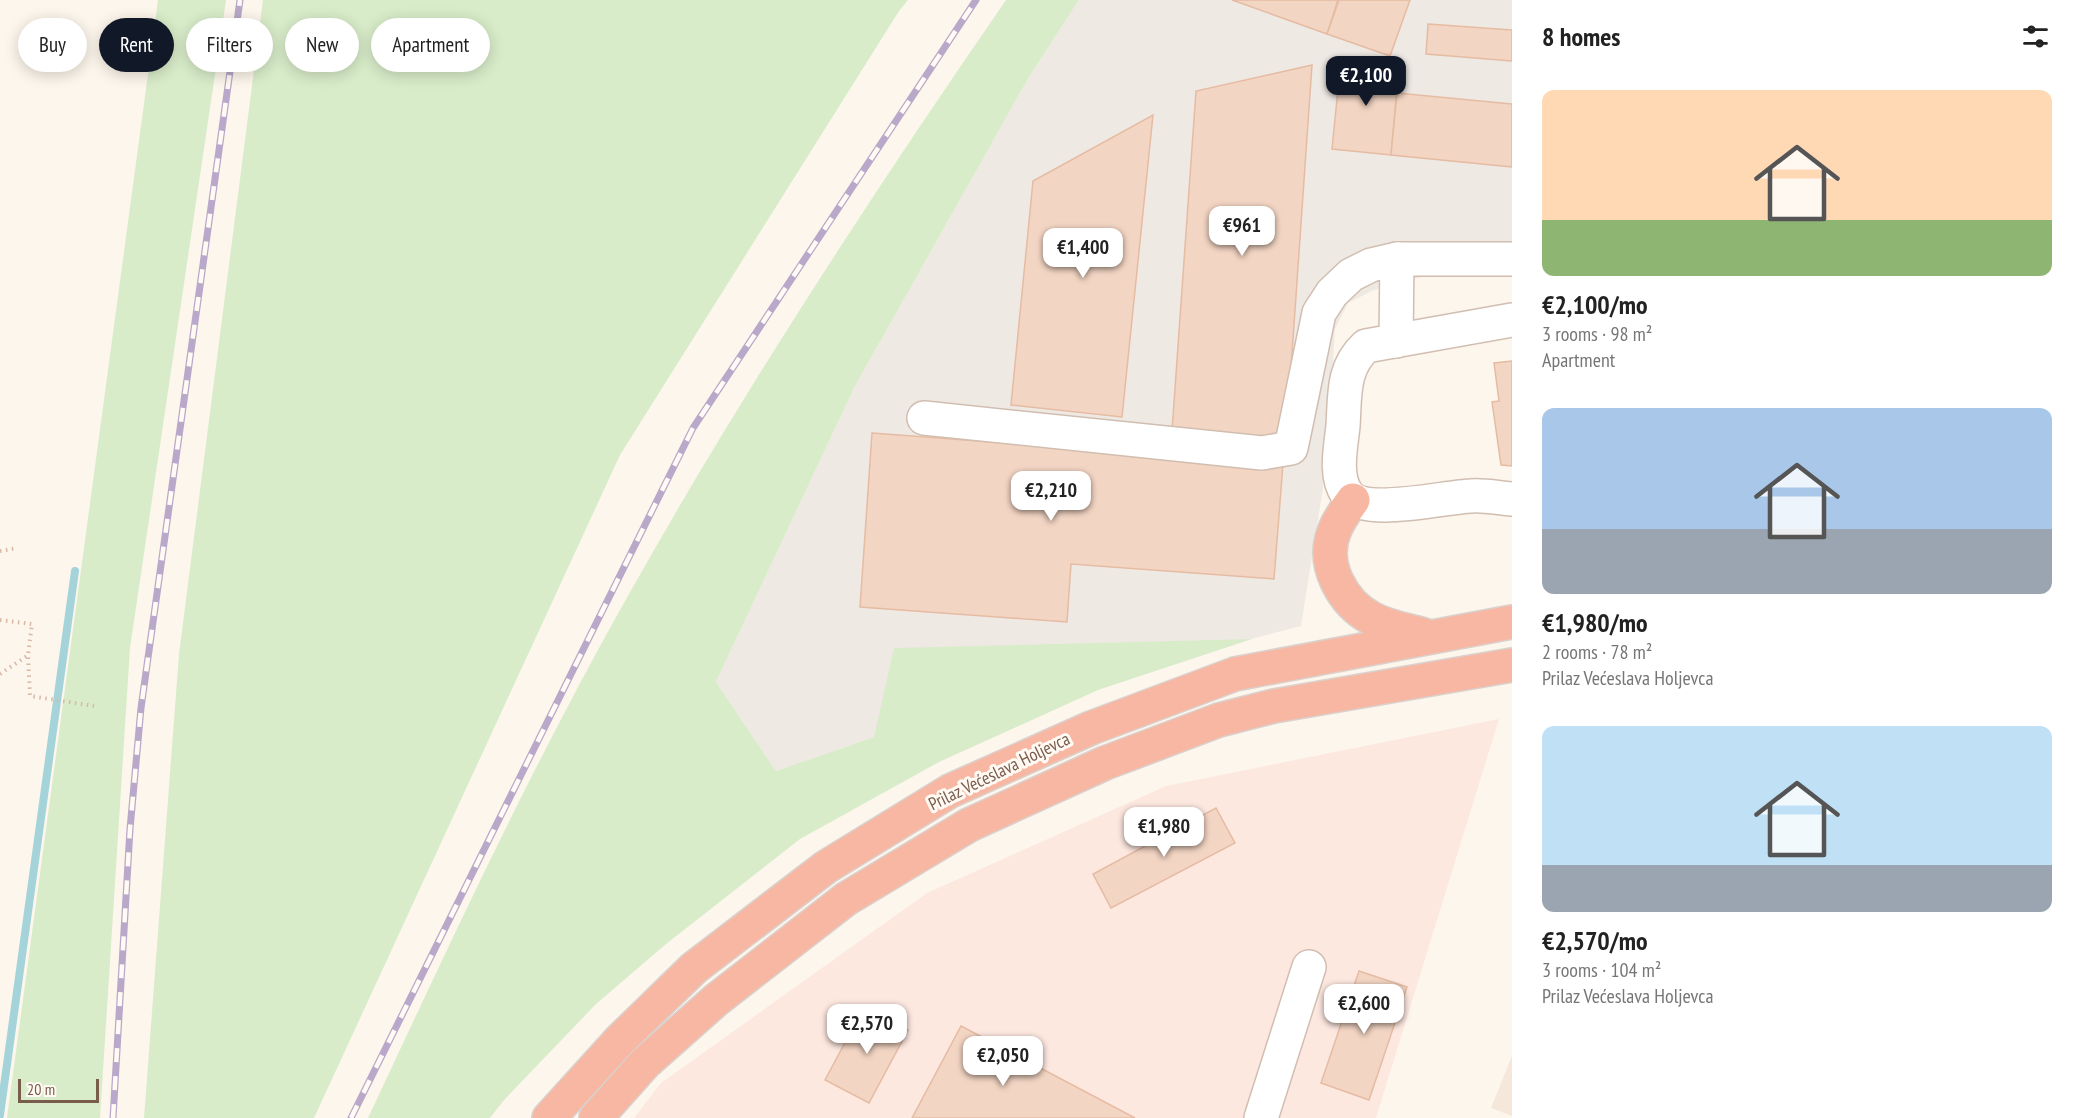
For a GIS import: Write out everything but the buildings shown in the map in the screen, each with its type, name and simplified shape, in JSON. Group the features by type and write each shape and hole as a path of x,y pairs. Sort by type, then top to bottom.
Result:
{"highway":[{"path":"1353,500 1333,534 1331,552 1333,570 1341,590 1357,610 1374,620 1432,637"},
{"name":"Prilaz Većeslava Holjevca","path":"549,1118 619,1041 694,968 826,867 950,791 1090,728 1235,674 1512,622"},
{"name":"Prilaz Većeslava Holjevca","path":"596,1118 645,1062 716,1000 846,900 969,825 1105,762 1219,720 1274,706 1512,665"}],"lane":[{"path":"924,418 1262,453 1291,448 1319,313 1332,293 1352,275 1371,265 1397,259 1512,259"},
{"path":"1396,341 1397,259"},
{"path":"1512,320 1366,346 1355,357 1347,375 1340,468 1346,492 1353,500 1367,505 1385,506 1475,496 1512,499"},
{"path":"1262,1118 1309,967"}],"path":[{"path":"0,551 17,548"},
{"path":"0,620 32,624 28,656 30,696 94,706"},
{"path":"0,674 28,656"}],"shaded area":[{"path":"1079,0 1512,0 1512,271 1439,272 1374,290 1348,303 1335,329 1327,463 1301,626 874,737 776,771 716,682 854,388 1029,77"},
{"path":"1499,719 1376,1118 634,1118 661,1083 927,893 1166,786"},
{"path":"1512,1056 1512,1116 1491,1108"}],"green space":[{"path":"158,0 226,0 223,18 186,18 186,72 215,72 130,648 100,1118 7,1118 148,72 174,72 174,18 156,18"},
{"path":"263,0 908,0 620,455 314,1118 144,1118 179,654 254,72 273,72 273,18 261,18"},
{"path":"1006,0 1079,0 1029,77 854,388 716,682 776,771 874,737 894,648 1252,639 1098,690 939,762 800,839 666,944 596,1004 504,1100 490,1118 368,1118 523,793 578,687 677,510 837,252"}],"waterway":[{"path":"0,1115 75,571"}],"railway":[{"path":"113,1118 130,829 141,708 240,0"},
{"path":"351,1118 693,428 976,0"}]}
